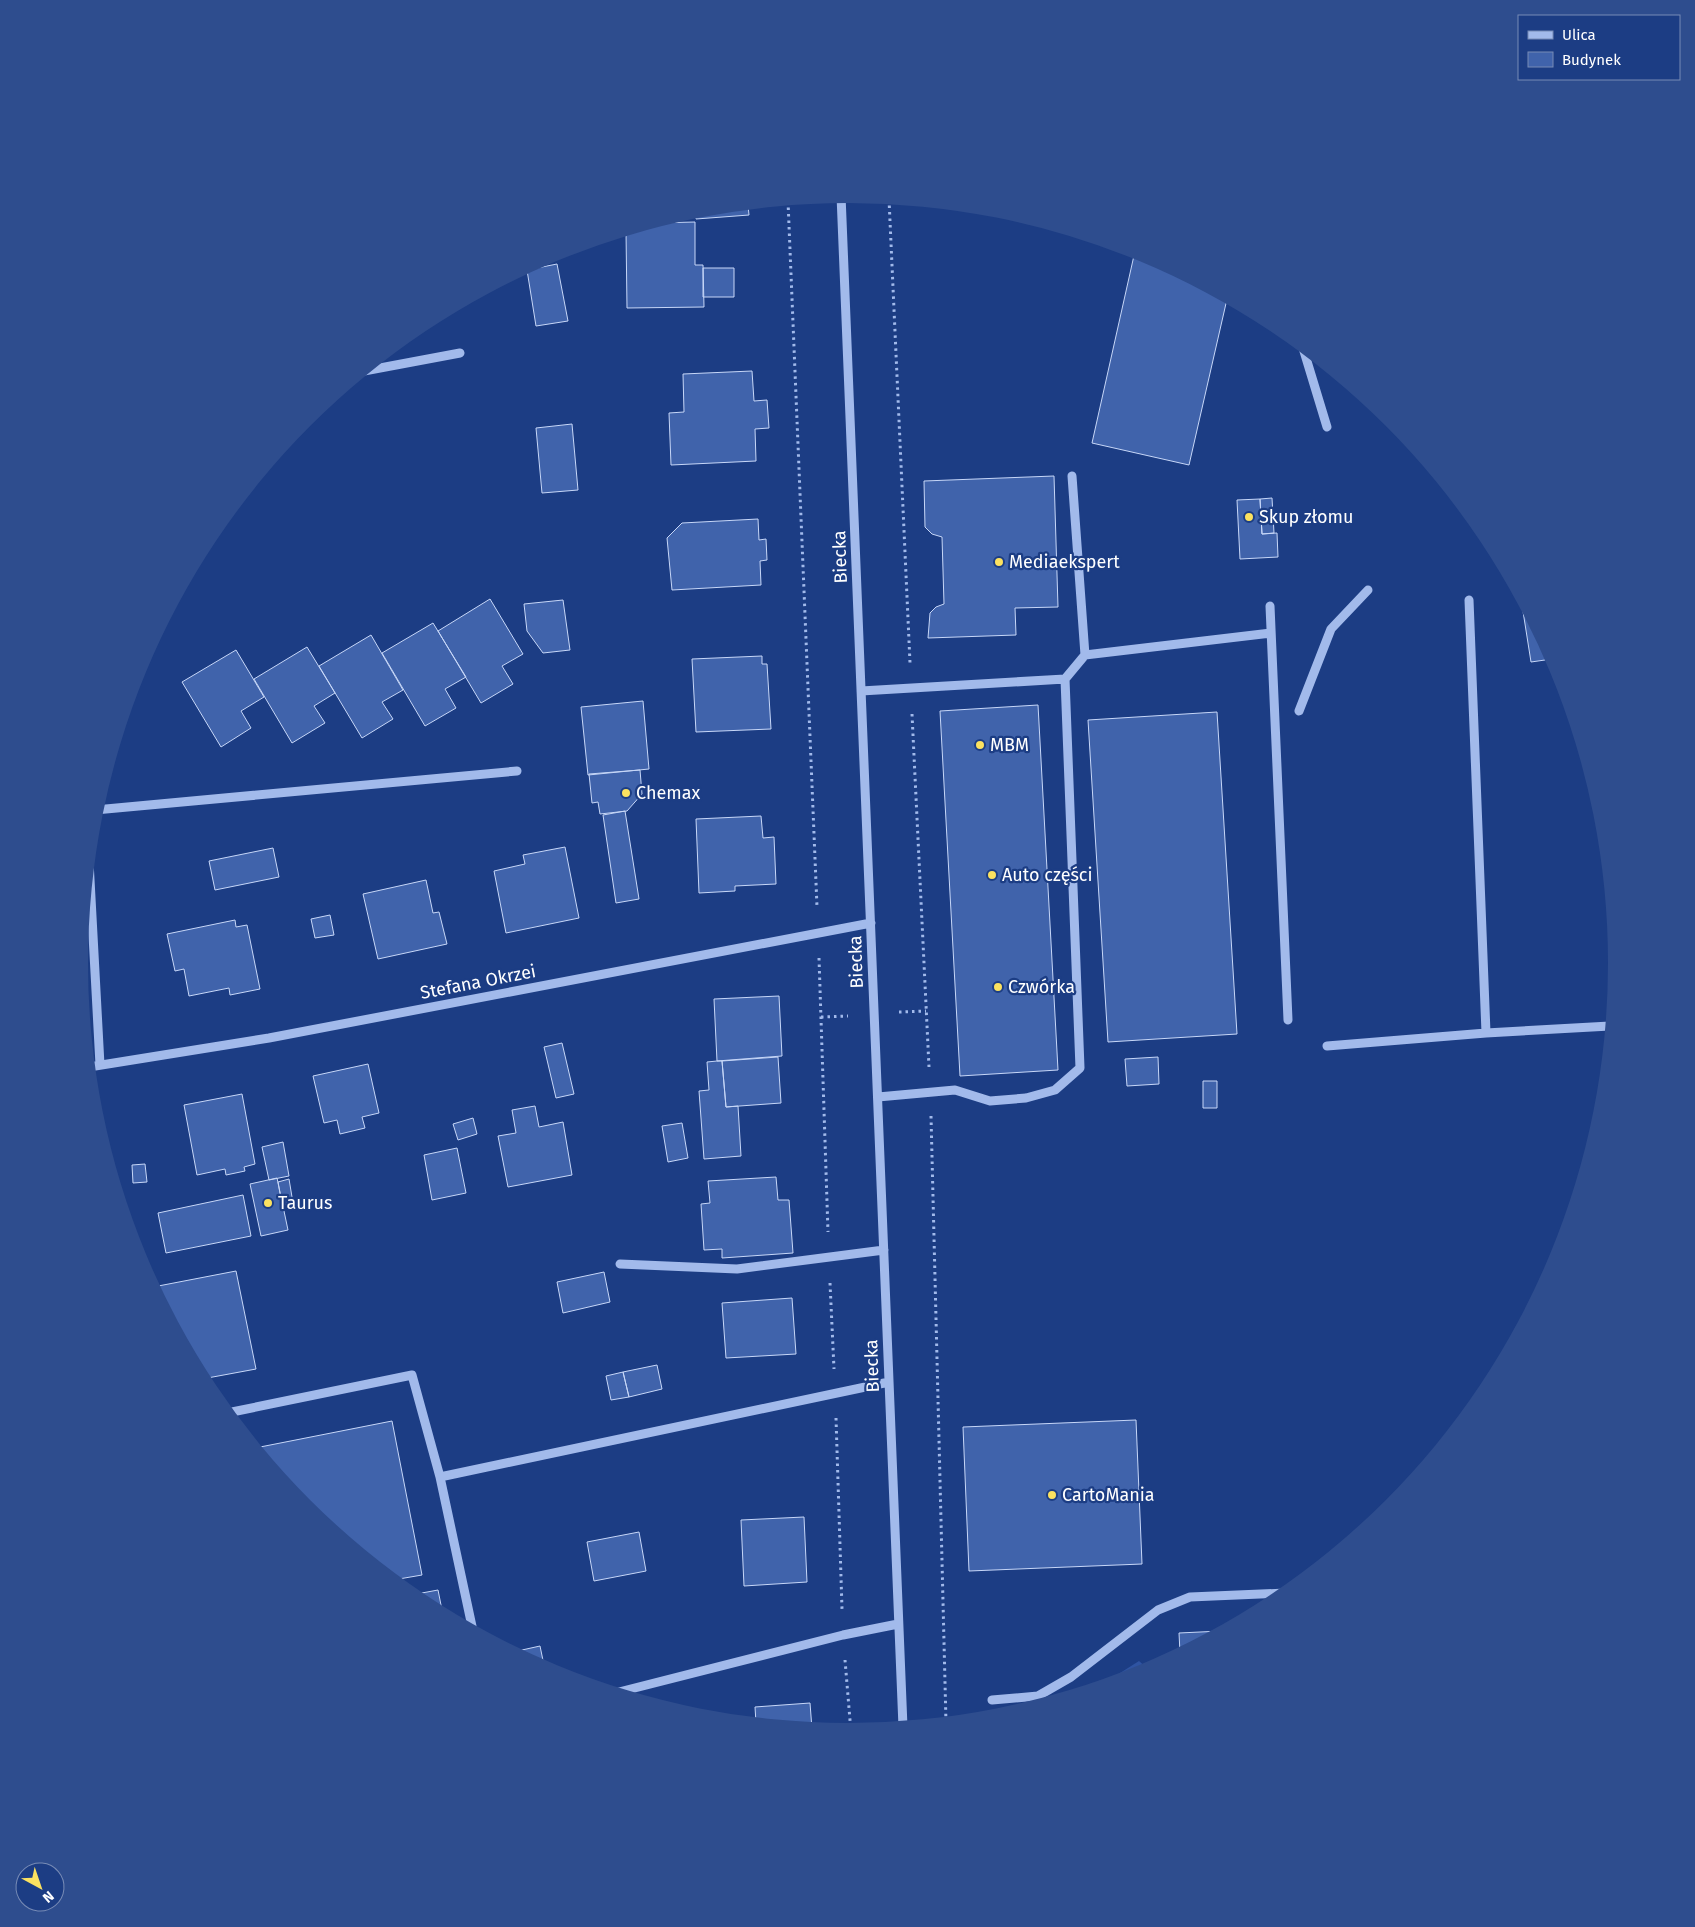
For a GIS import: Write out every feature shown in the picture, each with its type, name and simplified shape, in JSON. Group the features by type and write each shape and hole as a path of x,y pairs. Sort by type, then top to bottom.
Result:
{"street":[{"name":"Biecka","path":"841,203 903,1721"},
{"path":"375,369 460,353"},
{"path":"1306,358 1327,427"},
{"path":"1072,476 1085,655"},
{"path":"1299,712 1331,629 1368,590"},
{"path":"1469,600 1486,1033"},
{"path":"1270,606 1288,1020"},
{"path":"878,1097 954,1090 990,1101 1026,1098 1055,1090 1080,1068 1065,679 1085,655 1271,633"},
{"path":"862,691 1065,679"},
{"path":"103,809 517,771"},
{"path":"91,895 100,1065"},
{"name":"Stefana Okrzei","path":"94,1066 269,1038 871,923"},
{"path":"1327,1046 1486,1033 1605,1026"},
{"path":"620,1264 737,1269 884,1250"},
{"path":"234,1412 412,1376 440,1477 472,1624"},
{"path":"440,1477 889,1382"},
{"path":"992,1700 1038,1696 1071,1677 1158,1610 1190,1598 1270,1595"},
{"path":"624,1690 843,1635 898,1624"}],"path":[{"path":"889,205 930,1092 946,1717"},
{"path":"788,206 821,1017"}],"shaded area":[{"path":"1139,1661 1142,1664 1138,1666 1121,1672"}],"building":[{"path":"748,210 749,215 696,219 699,218"},
{"path":"680,222 695,222 695,265 703,265 704,307 627,308 626,237"},
{"path":"1133,259 1184,282 1226,304 1189,465 1092,443"},
{"path":"557,264 568,321 536,326 528,274 545,266"},
{"path":"703,268 734,268 734,297 703,297"},
{"path":"752,371 754,401 767,400 769,428 755,429 756,461 671,465 669,413 684,412 683,374"},
{"path":"572,424 578,490 542,493 536,428"},
{"path":"1054,476 1058,607 1015,608 1016,635 928,638 930,613 936,607 944,604 942,537 932,534 925,527 924,481"},
{"path":"1272,498 1274,533 1262,534 1260,499"},
{"name":"Skup złomu","path":"1260,499 1262,534 1277,533 1278,557 1240,559 1237,500"},
{"path":"758,519 759,540 766,539 767,560 760,561 761,585 672,590 667,538 682,523"},
{"path":"490,599 523,654 502,666 513,684 481,703 438,631"},
{"path":"563,600 570,650 543,653 527,631 524,604"},
{"path":"1524,618 1544,660 1531,662"},
{"path":"433,623 466,677 445,689 456,708 425,726 382,653"},
{"path":"371,635 403,690 382,702 393,719 362,738 319,666"},
{"path":"307,647 335,693 314,706 325,723 292,743 254,679"},
{"path":"236,650 264,697 241,711 251,728 221,747 182,682"},
{"path":"762,656 762,664 767,664 771,729 696,732 692,659"},
{"path":"643,701 649,769 588,775 581,707"},
{"path":"1038,705 1058,1070 960,1076 940,711"},
{"path":"1217,712 1237,1034 1108,1042 1088,720"},
{"path":"640,770 642,794 627,811 600,814 598,802 592,803 589,774"},
{"path":"625,811 639,899 616,903 603,815"},
{"path":"761,816 763,838 774,837 776,884 735,886 735,891 699,893 696,819"},
{"path":"565,847 579,918 506,933 494,871 525,864 523,855"},
{"path":"273,848 279,877 215,890 209,861"},
{"path":"426,880 433,913 439,912 447,944 378,959 363,894"},
{"path":"330,915 334,935 315,938 311,919"},
{"path":"235,920 236,927 247,925 260,989 230,995 229,988 189,996 184,969 175,971 167,934"},
{"path":"779,996 782,1056 717,1061 714,999"},
{"path":"562,1043 574,1094 556,1098 544,1047"},
{"path":"778,1057 781,1103 726,1107 722,1061"},
{"path":"1158,1057 1159,1084 1127,1086 1125,1059"},
{"path":"722,1061 726,1107 738,1106 741,1156 704,1159 699,1091 709,1090 707,1062"},
{"path":"368,1064 379,1113 362,1117 365,1128 340,1134 337,1120 324,1123 313,1076"},
{"path":"1203,1081 1217,1081 1217,1108 1203,1108"},
{"path":"242,1094 255,1164 244,1167 245,1171 226,1175 225,1169 197,1175 184,1105"},
{"path":"535,1106 539,1127 563,1122 572,1175 508,1187 498,1136 516,1133 512,1110"},
{"path":"473,1118 477,1134 458,1140 453,1124"},
{"path":"682,1123 688,1158 668,1162 662,1126"},
{"path":"283,1142 289,1176 269,1180 262,1147"},
{"path":"457,1148 466,1193 432,1200 424,1155"},
{"path":"145,1164 147,1182 133,1183 132,1165"},
{"path":"776,1177 778,1200 789,1200 793,1253 722,1258 722,1249 704,1250 701,1204 710,1203 708,1181"},
{"path":"277,1178 288,1230 261,1236 250,1184"},
{"path":"289,1179 293,1203 282,1205 278,1182"},
{"path":"243,1195 251,1236 166,1253 158,1213"},
{"path":"236,1271 256,1369 211,1377 189,1343 159,1286"},
{"path":"604,1272 610,1302 563,1313 557,1282"},
{"path":"792,1298 796,1354 726,1358 722,1303"},
{"path":"657,1365 662,1389 629,1397 623,1372"},
{"path":"623,1372 629,1397 611,1400 606,1376"},
{"name":"CartoMania","path":"1136,1420 1142,1564 969,1571 963,1427"},
{"path":"392,1421 422,1575 402,1578 346,1535 310,1501 261,1447"},
{"path":"804,1517 807,1582 744,1586 741,1520"},
{"path":"639,1532 646,1571 594,1581 587,1542"},
{"path":"438,1590 441,1605 425,1595 422,1593"},
{"path":"1209,1632 1180,1647 1179,1633"},
{"path":"540,1646 543,1660 522,1650"},
{"path":"810,1703 812,1723 756,1718 755,1707"}],"place":[{"name":"Skup złomu","path":"1249,517"},
{"name":"Mediaekspert","path":"999,562"},
{"name":"MBM","path":"980,745"},
{"name":"Chemax","path":"626,793"},
{"name":"Auto części","path":"992,875"},
{"name":"Czwórka","path":"998,987"},
{"name":"Taurus","path":"268,1203"},
{"name":"CartoMania","path":"1052,1495"}]}
